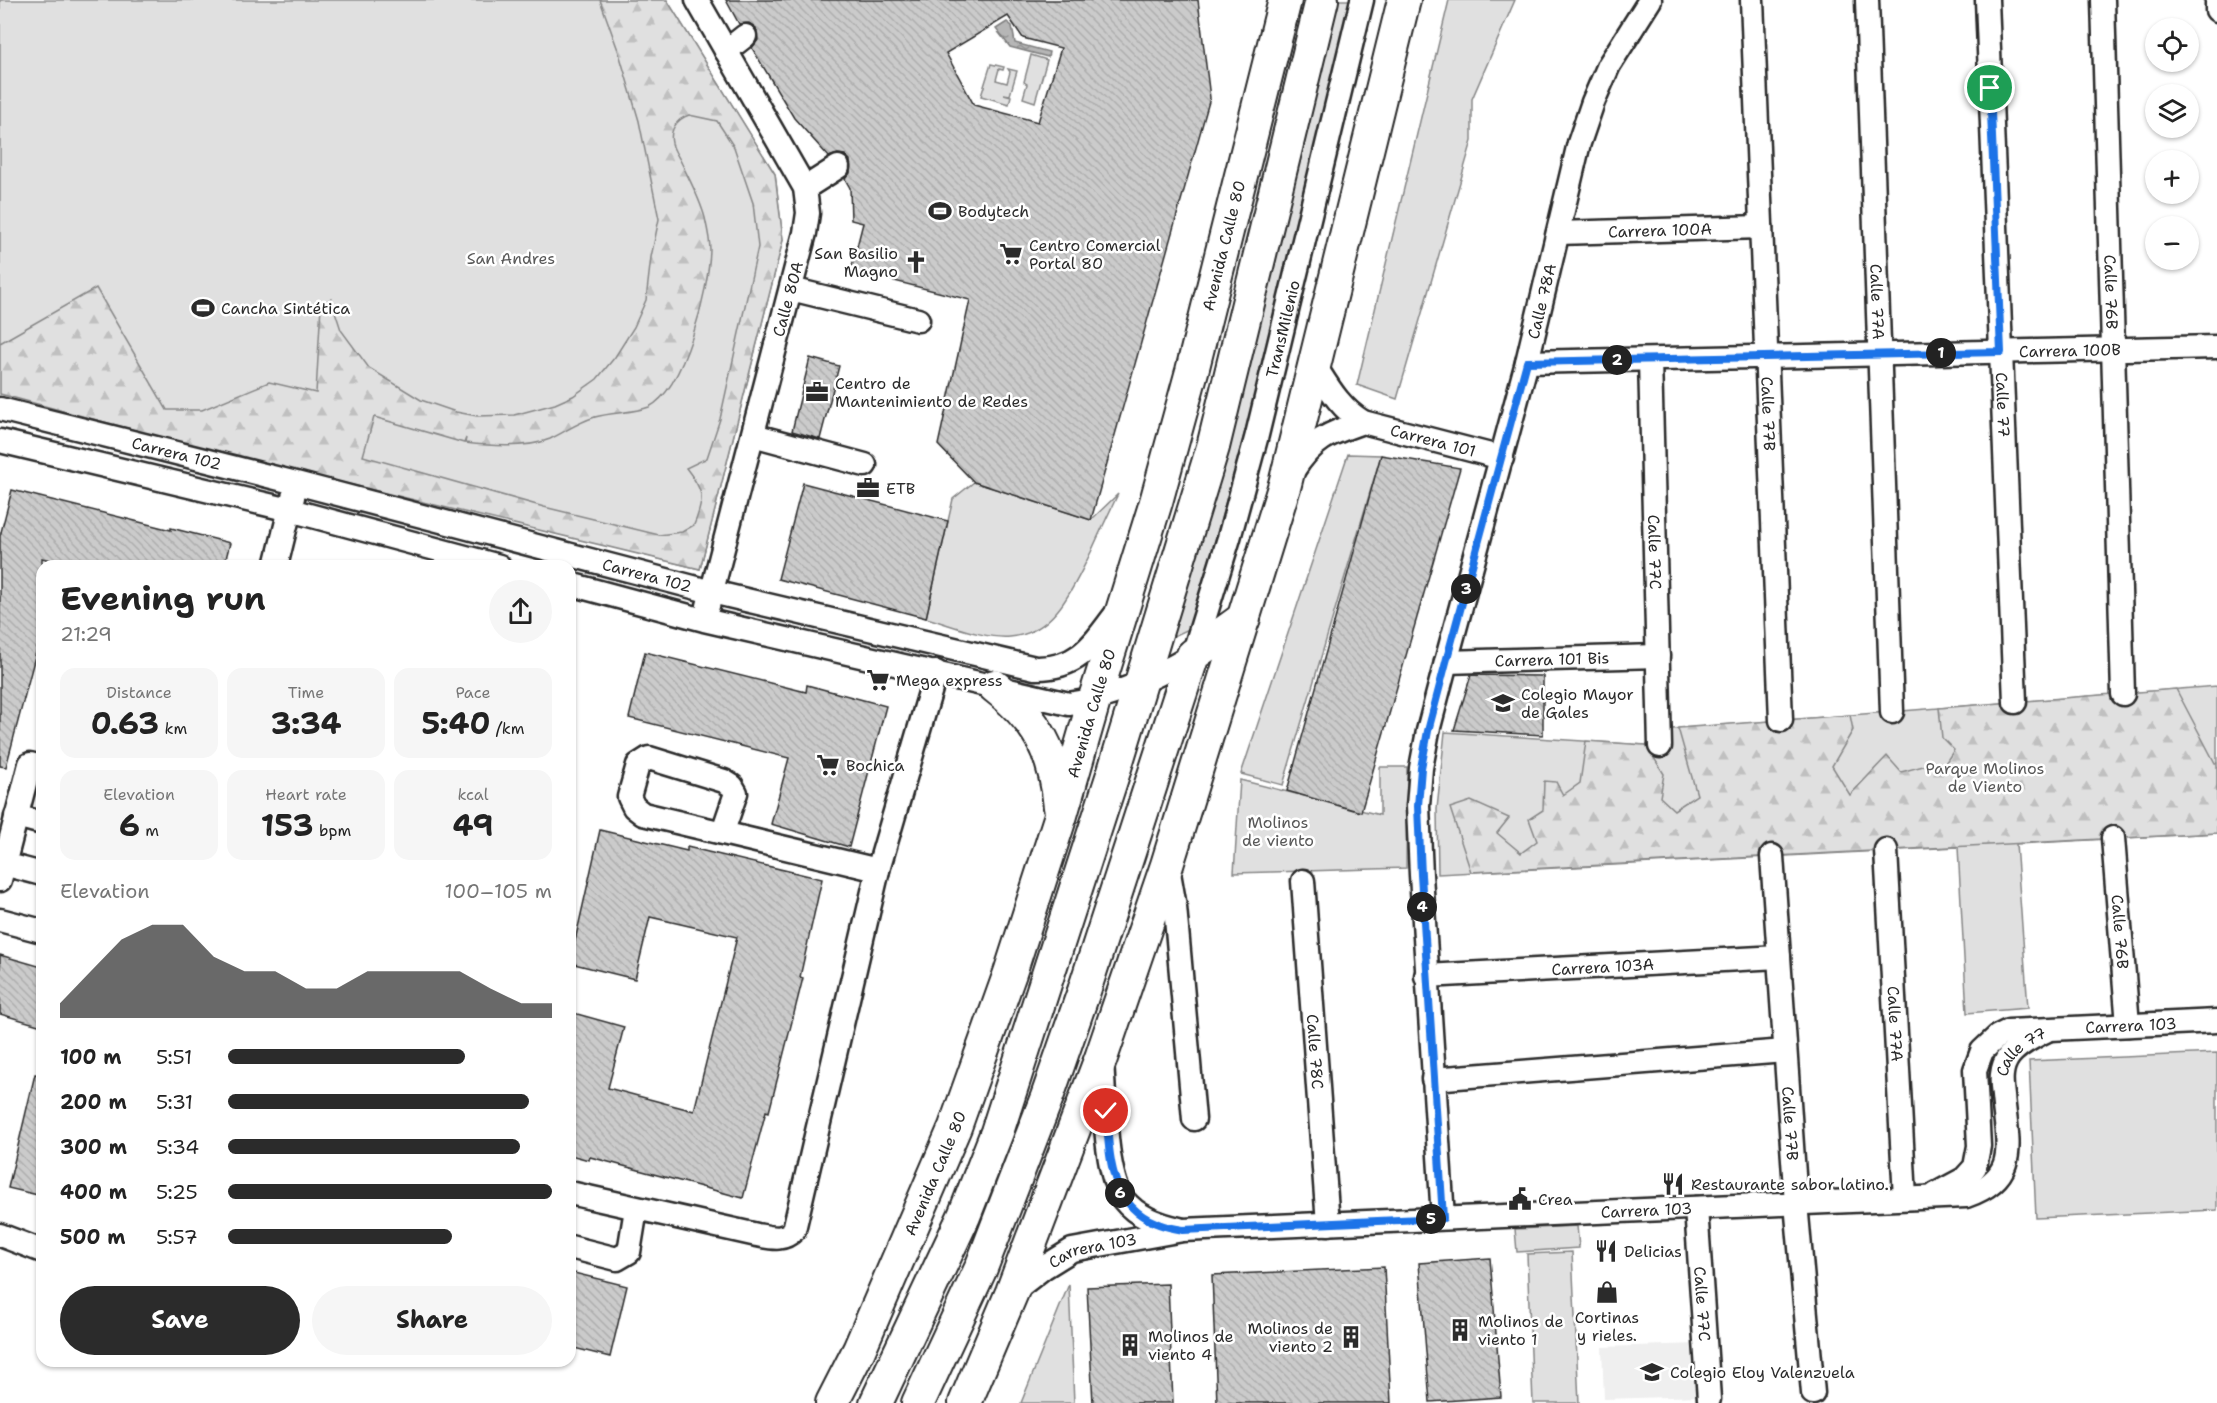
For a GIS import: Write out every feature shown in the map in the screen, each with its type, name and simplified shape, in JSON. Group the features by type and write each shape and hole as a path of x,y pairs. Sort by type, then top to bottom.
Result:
{"highway":[{"name":"Avenida Calle 80","path":"832,1403 873,1317 955,1127 1010,973 1061,815 1156,502 1192,371 1285,0"},
{"path":"876,1403 964,1216 997,1132 1142,682 1213,447 1322,0"},
{"path":"967,1400 1012,1292 1101,1058 1167,865 1285,484 1404,0"},
{"path":"918,1403 981,1268 1047,1097 1088,981 1193,655 1244,618"},
{"path":"994,686 1029,718 1042,738 1051,756 1058,784 1061,815"}],"street":[{"name":"TransMilenio","path":"1193,655 1229,538 1257,435 1362,0"},
{"name":"Calle 78A","path":"1443,1218 1426,976 1418,806 1424,752 1527,362 1579,143 1593,102 1610,65 1650,0"},
{"name":"Calle 77B","path":"1752,0 1781,720"},
{"name":"Calle 77A","path":"1867,0 1892,712"},
{"name":"Calle 77","path":"1987,0 2014,702"},
{"name":"Calle 76B","path":"2103,0 2123,694"},
{"path":"2217,0 2217,10"},
{"name":"Calle 80A","path":"704,620 791,289 808,213 805,188 726,51 705,3"},
{"path":"726,51 745,36"},
{"path":"805,188 838,167"},
{"name":"Carrera 100A","path":"1558,233 1761,227"},
{"path":"791,289 918,320"},
{"name":"Carrera 100B","path":"1527,362 2217,347"},
{"name":"Calle 77C","path":"1650,360 1660,746"},
{"name":"Carrera 101","path":"1315,366 1339,403 1348,413 1363,422 1502,458"},
{"name":"Carrera 102","path":"0,409 296,483 712,592 1035,668 1050,669 1074,661 1095,642 1128,597"},
{"path":"1285,484 1305,453 1315,443 1335,432 1363,422"},
{"path":"753,435 865,465"},
{"name":"Carrera 102","path":"0,441 290,510 477,560"},
{"path":"278,560 296,483"},
{"name":"Carrera 102","path":"576,586 704,620 1069,704 1094,701 1142,682 1193,655"},
{"name":"Carrera 101 Bis","path":"1446,662 1658,656"},
{"path":"576,1194 781,1239 794,1230 878,870 936,672"},
{"path":"723,831 736,793 732,786 724,781 649,758 638,765 629,797 634,807 643,814 723,831 878,870"},
{"path":"36,766 30,764 2,872 36,874"},
{"path":"16,816 36,821"},
{"name":"Calle 76B","path":"2113,838 2128,1025"},
{"name":"Calle 77A","path":"1886,850 1905,1198"},
{"name":"Calle 77B","path":"1772,856 1796,1203 1813,1393"},
{"path":"1167,865 1175,907 1194,1119"},
{"name":"Calle 78C","path":"1303,881 1328,1224"},
{"path":"0,920 36,930"},
{"name":"Carrera 103A","path":"1426,976 1779,957"},
{"name":"Carrera 103","path":"2047,1030 2217,1021"},
{"name":"Calle 77","path":"1929,1197 1966,1196 2000,1177 2008,1149 2001,1081 2004,1065 2010,1054 2028,1040 2047,1030"},
{"path":"1433,1079 1785,1051"},
{"name":"Carrera 103","path":"1101,1058 1109,1152 1115,1183 1123,1198 1136,1211 1156,1224 1183,1230"},
{"name":"Carrera 103","path":"1012,1292 1043,1268 1072,1251 1183,1230 1929,1197"},
{"name":"Calle 77C","path":"1696,1208 1709,1399"},
{"path":"576,1249 617,1259 624,1256 629,1251 636,1209"},
{"path":"0,1235 36,1249"}],"shaded area":[{"name":"Colegio Eloy Valenzuela","path":"1699,1344 1701,1396 1604,1399 1602,1347"}],"green space":[{"name":"San Andres","path":"0,0 667,0 775,174 783,240 700,569 0,394"},
{"path":"600,0 667,0 775,174 783,240 700,569 216,452 0,394 0,343 96,288 167,410 202,410 269,382 316,393 321,305 331,299 341,330 369,368 421,400 456,412 477,416 514,415 555,404 573,396 597,379 615,357 634,327 646,300 651,257 659,219 639,121 619,53","holes":["689,115 717,121 734,147 753,203 758,247 720,419 707,458 686,468 701,495 700,508 694,525 682,532 659,535 544,507 363,456 374,417 464,443 466,438 465,443 497,446 519,445 550,439 595,417 649,407 662,397 674,380 693,336 705,288 710,250 703,211 671,138 678,122"]},
{"path":"1337,0 1352,0 1258,384 1191,628 1170,638"},
{"path":"1449,0 1515,0 1472,99 1472,141 1397,399 1357,385"},
{"path":"1031,55 1047,60 1035,102 1023,98 1027,84 1024,82"},
{"path":"991,64 1004,67 1003,70 999,69 996,80 1007,83 1010,72 1008,69 1017,71 1010,95 1004,94 1011,96 1009,104 981,96"},
{"path":"1348,454 1381,455 1283,785 1241,774"},
{"path":"974,482 1091,520 1118,494 1070,593 1051,618 1026,634 1010,637 989,636 926,618 953,499"},
{"name":"Parque Molinos de Viento","path":"2217,686 2217,833 2016,844 2028,1008 1967,1013 1958,847 1438,874 1437,809 1445,732 1660,746 1660,730"},
{"name":"Parque Molinos de Viento","path":"2176,689 2217,763 2217,833 1471,872 1450,808 1471,801 1509,818 1497,833 1521,853 1537,841 1529,819 1543,810 1544,781 1556,782 1563,795 1580,783 1586,741 1646,745 1664,774 1660,797 1674,810 1697,795 1678,728 1850,715 1853,730 1832,766 1850,795 1887,756 1901,772 1927,765 1940,771 1954,750 1942,738 1939,708"},
{"name":"Molinos de viento","path":"1380,767 1407,767 1406,868 1234,873 1240,780 1380,815"},
{"path":"2217,1053 2217,1210 2036,1218 2029,1061"},
{"path":"1577,1226 1579,1248 1517,1252 1515,1229"},
{"path":"1572,1252 1579,1403 1533,1403 1527,1254"},
{"path":"1069,1284 1074,1403 1021,1403"}],"water":[{"path":"1007,22 1012,26 1015,43 1049,52 1048,57 1010,47 996,29"}],"building":[{"name":"Centro Comercial Portal 80","path":"726,0 1198,0 1210,98 1091,520 974,482 938,445 970,300 851,270 863,223 851,220 850,188 845,179 850,173 850,160 845,155 838,154 829,157 794,118 752,48 758,40 756,28 749,23 739,24","holes":["1008,16 1023,38 1061,48 1038,122 974,105 946,53"]},
{"name":"Centro de Mantenimiento de Redes","path":"810,358 839,366 820,439 792,431"},
{"path":"1381,455 1460,468 1361,812 1287,791"},
{"path":"803,483 948,521 926,618 778,579"},
{"path":"12,490 230,543 226,560 50,560 42,558 42,560 36,560 36,653 6,767 0,766 0,536"},
{"path":"645,652 806,692 807,685 886,706 849,847 771,824 789,758 629,718"},
{"name":"Colegio Mayor de Gales","path":"1471,675 1543,676 1543,735 1454,730"},
{"path":"600,830 687,851 687,847 822,879 800,977 803,978 769,1112 766,1111 743,1198 590,1157 589,1160 576,1157 576,1014 624,1027 608,1088 694,1111 737,937 650,917 635,979 576,964 576,936"},
{"path":"0,955 36,965 36,1024 0,1014"},
{"path":"35,1074 36,1074 36,1195 8,1188"},
{"name":"Molinos de viento 1","path":"1490,1258 1501,1397 1430,1402 1419,1263"},
{"path":"1384,1267 1391,1403 1217,1403 1212,1275"},
{"path":"576,1273 627,1286 610,1357 576,1348"},
{"name":"Molinos de viento 4","path":"1168,1284 1173,1403 1093,1403 1087,1287"}],"place":[{"name":"Bodytech","path":"940,211"},
{"name":"Centro Comercial Portal 80","path":"1011,254"},
{"name":"San Basilio Magno","path":"916,262"},
{"name":"Cancha Sintética","path":"203,308"},
{"name":"Centro de Mantenimiento de Redes","path":"817,392"},
{"name":"ETB","path":"868,488"},
{"name":"Mega express","path":"878,680"},
{"name":"Colegio Mayor de Gales","path":"1503,703"},
{"name":"Bochica","path":"828,765"},
{"name":"Restaurante sabor latino.","path":"1673,1184"},
{"name":"Crea","path":"1520,1199"},
{"name":"Delicias","path":"1606,1251"},
{"name":"Cortinas y rieles.","path":"1607,1292"},
{"name":"Molinos de viento 1","path":"1460,1330"},
{"name":"Molinos de viento 2","path":"1351,1337"},
{"name":"Molinos de viento 4","path":"1130,1345"},
{"name":"Colegio Eloy Valenzuela","path":"1652,1372"}],"route":[{"path":"1106,1111 1109,1152 1115,1183 1123,1198 1136,1211 1156,1224 1183,1230 1443,1218 1421,875 1418,806 1421,768 1446,662 1527,362 2001,352 1990,88"}]}
